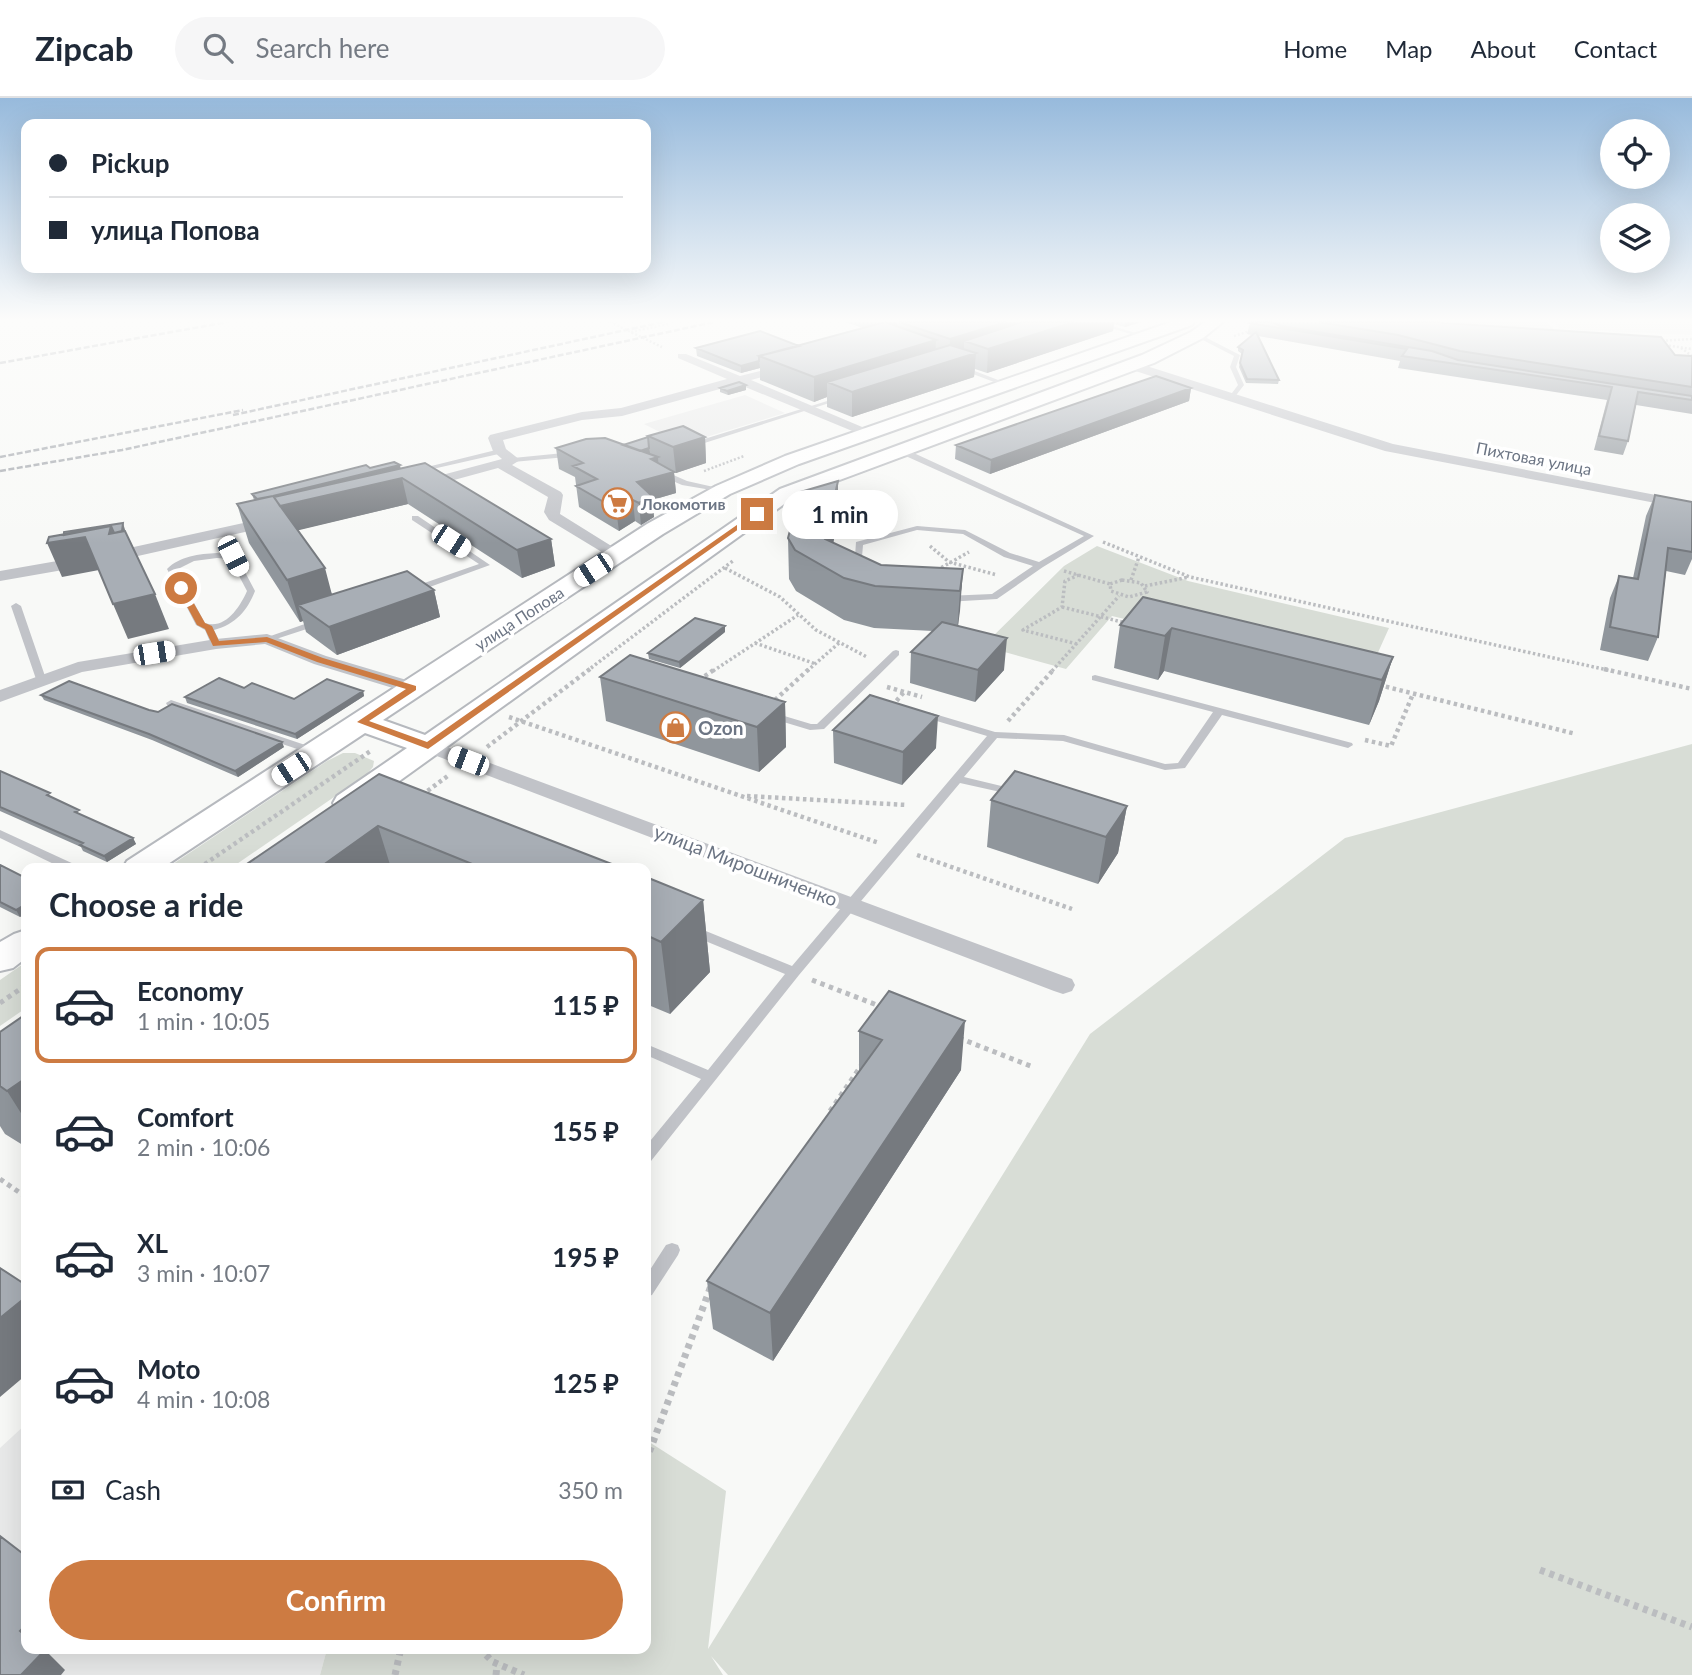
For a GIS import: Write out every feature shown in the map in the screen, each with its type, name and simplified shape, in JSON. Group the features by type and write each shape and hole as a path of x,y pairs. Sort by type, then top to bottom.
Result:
{"street":[{"path":"615,555 554,517 551,512 556,495 505,459 495,438 582,416 622,412 681,396"},
{"path":"777,396 867,432"},
{"name":"улица Попова","path":"147,863 615,555 723,490 763,471 971,396"},
{"path":"327,817 787,494 1049,396"},
{"name":"Пихтовая улица","path":"1228,396 1390,448 1692,506"},
{"path":"408,480 505,459"},
{"path":"0,576 120,555 288,517"},
{"path":"0,696 78,667 213,636 267,639 320,660 413,688"},
{"path":"362,722 428,746"},
{"name":"улица Мирошниченко","path":"428,746 1063,985"},
{"path":"0,959 21,945"}],"lane":[{"path":"676,449 848,396"},
{"path":"902,451 1090,536"},
{"path":"505,459 584,454"},
{"path":"648,467 685,483 723,490"},
{"path":"409,591 486,565 415,517"},
{"path":"867,579 856,574 859,544 918,528 965,532 1007,555 1040,565"},
{"path":"936,598 994,597 1040,565 1090,536"},
{"path":"212,555 233,556 251,591 239,615 213,636 201,625 171,569 177,564 212,555"},
{"path":"16,606 41,679"},
{"path":"267,639 331,618"},
{"path":"762,712 810,727 820,727 896,653"},
{"path":"1095,678 1348,745"},
{"path":"854,694 867,698"},
{"path":"171,703 316,752"},
{"path":"918,713 994,735 1064,738 1165,767 1181,766 1219,711"},
{"path":"651,1151 794,972 994,735"},
{"path":"957,779 1012,793 1023,789"},
{"path":"0,835 61,863"},
{"path":"683,927 794,972"},
{"path":"651,1051 711,1077"},
{"path":"651,1282 672,1250"}],"path":[{"path":"918,528 932,549 949,562 1020,581"},
{"path":"1090,536 1190,577 1692,689"},
{"path":"930,575 986,543"},
{"path":"418,798 523,722 725,568 741,552"},
{"path":"1131,580 1139,557"},
{"path":"1040,565 1110,584 1131,580 1145,586 1190,577"},
{"path":"725,568 780,597 816,630 883,666"},
{"path":"1062,607 1065,581 1079,575"},
{"path":"1110,584 1111,592 1119,596 1140,597 1147,592 1145,586"},
{"path":"1007,721 1119,596"},
{"path":"1077,644 1023,630 1062,607 1129,624"},
{"path":"694,684 798,615"},
{"path":"754,642 816,664"},
{"path":"762,712 839,643"},
{"path":"868,681 930,699"},
{"path":"1372,684 1576,734"},
{"path":"886,712 904,692"},
{"path":"1348,745 1363,739 1391,746 1413,694"},
{"path":"482,708 1072,909"},
{"path":"206,863 396,734"},
{"path":"740,796 907,805"},
{"path":"794,972 884,1008"},
{"path":"0,1003 21,988"},
{"path":"946,1033 1033,1067"},
{"path":"827,1116 866,1059"},
{"path":"0,1179 21,1194"},
{"path":"651,1447 709,1288 717,1277"},
{"path":"1540,1570 1692,1627"},
{"path":"395,1675 400,1654"},
{"path":"481,1654 497,1665 524,1675"},
{"path":"496,1675 497,1665"}],"shaded area":[{"path":"743,396 785,413 683,444 644,424"},
{"path":"1097,546 1188,581 1389,628 1367,677 1112,616 1066,669 983,646 1064,566"},
{"path":"1692,744 1692,1675 728,1675 711,1656 723,1675 320,1675 326,1654 651,1654 651,1443 726,1491 708,1649 1090,1034 1345,838"},
{"path":"343,753 355,753 374,761 373,767 366,775 238,863 174,863"},
{"path":"21,965 21,1011 0,1026 0,980"},
{"path":"21,1429 21,1654 326,1654 320,1675 0,1675 0,1448"}],"building":[{"path":"1099,396 1170,396 991,460 956,445"},
{"path":"1610,396 1637,396 1628,441 1599,436"},
{"path":"1662,396 1689,396 1692,400"},
{"path":"683,426 705,437 673,447 648,436"},
{"path":"648,437 649,448 640,451 623,445"},
{"path":"605,438 658,457 651,459 674,472 637,482 652,496 639,503 633,500 616,509 576,486 597,479 573,466 583,463 556,448 586,439"},
{"path":"394,462 400,465 273,496 257,499 252,494 366,465 370,468"},
{"path":"425,463 551,539 517,550 402,478 280,506 274,497"},
{"path":"838,481 825,539 881,565 963,569 960,591 875,586 844,578 795,550 788,538 800,492"},
{"path":"1655,495 1692,502 1692,552 1668,548 1658,637 1610,627 1619,576 1638,579"},
{"path":"273,496 325,568 287,580 237,504"},
{"path":"123,523 122,531 114,533 111,526 64,535 64,532"},
{"path":"111,526 109,534 125,531 155,594 113,604 85,537 47,543 49,537"},
{"path":"407,571 434,590 329,627 298,605"},
{"path":"1143,597 1393,657 1382,680 1172,628 1165,636 1120,625"},
{"path":"695,618 725,626 679,662 648,653"},
{"path":"942,622 1007,638 978,670 911,652"},
{"path":"630,655 785,702 757,727 600,677"},
{"path":"219,678 244,688 252,683 294,699 327,679 363,691 295,734 185,697"},
{"path":"69,681 149,710 158,712 172,704 282,742 235,771 149,734 41,695"},
{"path":"870,695 938,716 903,752 833,730"},
{"path":"0,771 50,793 47,795 79,810 75,812 133,838 104,856 80,845 83,843 0,807"},
{"path":"1015,771 1127,806 1106,837 991,800"},
{"path":"379,774 609,863 470,863 378,826 326,863 248,863"},
{"path":"0,865 21,876 21,907 16,910 0,902"},
{"path":"651,879 703,900 661,942 651,937"},
{"path":"889,991 965,1021 770,1313 707,1281 882,1040 859,1031"},
{"path":"21,1017 21,1081 7,1091 0,1086 0,1032"},
{"path":"0,1268 21,1282 21,1301 0,1318"},
{"path":"0,1536 21,1552 21,1654 41,1654 21,1675 0,1675"}],"railway":[{"path":"233,415 323,396"},
{"path":"0,471 122,450 374,396"},
{"path":"0,457 243,410"}],"place":[{"name":"Локомотив","path":"618,503"},
{"name":"Ozon","path":"675,727"}],"route":[{"path":"181,588 201,625 209,628 216,644 267,639 320,660 413,688 362,722 428,746 757,514"}]}
